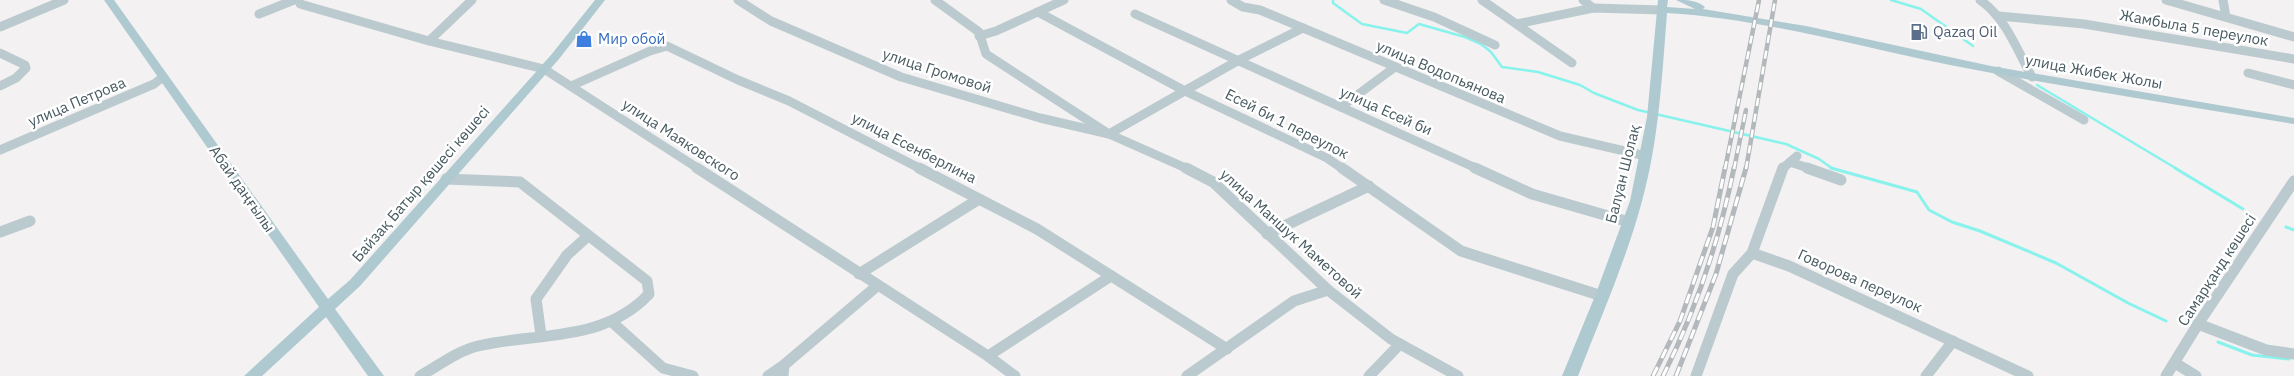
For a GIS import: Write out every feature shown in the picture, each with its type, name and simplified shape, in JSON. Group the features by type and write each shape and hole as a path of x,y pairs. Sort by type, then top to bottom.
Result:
{"main road":[{"name":"Абай даңғылы","path":"109,0 261,217 328,306 376,376"},
{"name":"Байзақ Батыр қөшесі көшесі","path":"252,376 287,348 328,306 355,283 544,69 600,0"},
{"path":"1680,0 1696,6 1742,17"},
{"name":"улица Жибек Жолы","path":"1662,5 1742,17 1889,49"},
{"name":"улица Жибек Жолы","path":"1662,5 1998,71 2294,121"},
{"name":"Балуан Шолақ","path":"1570,376 1630,222 1646,156 1658,86 1662,5"}],"street":[{"path":"0,27 64,0"},
{"path":"259,14 294,0"},
{"name":"улица Маяковского","path":"299,0 300,4 429,41 544,69 1016,376"},
{"path":"429,41 472,0"},
{"name":"улица Громовой","path":"738,0 771,21 901,77 1040,118 1109,134"},
{"name":"улица Маншук Маметовой","path":"935,0 979,32 986,54 1109,134 1180,165 1213,182 1328,290 1400,344 1458,376"},
{"path":"979,36 996,31 1064,0"},
{"name":"улица Водопьянова","path":"1231,0 1243,7 1260,10 1304,28 1560,136 1646,156"},
{"path":"1384,0 1434,17 1495,45"},
{"path":"1482,0 1572,63"},
{"path":"1583,0 1593,8"},
{"path":"1980,0 1999,16 2032,77"},
{"path":"2166,0 2294,37"},
{"path":"2223,0 2226,17"},
{"path":"1517,24 1593,8 1662,5"},
{"name":"Есей би 1 переулок","path":"1038,12 1185,91 1327,158 1461,251 1602,296"},
{"name":"улица Есей би","path":"1135,14 1532,194 1630,222"},
{"name":"Жамбыла 5 переулок","path":"1999,16 2084,24 2294,59"},
{"path":"1109,134 1239,60 1304,28"},
{"name":"улица Есенберлина","path":"570,86 650,50 667,46 738,80 789,101 1037,229 1227,349"},
{"path":"0,54 25,65 26,68 16,78 0,86"},
{"path":"1341,108 1395,67"},
{"path":"1998,71 2084,120"},
{"path":"2248,73 2294,85"},
{"name":"улица Петрова","path":"0,150 154,84 163,76"},
{"path":"1696,376 1733,274 1752,252 1783,168 1794,159 1840,180"},
{"path":"420,376 476,346 577,330 612,322 641,306 649,294 647,281 520,182 446,179"},
{"name":"Самарқанд көшесі","path":"2166,376 2198,324 2294,181"},
{"path":"1267,234 1369,186"},
{"path":"859,274 980,199"},
{"path":"0,232 30,221"},
{"path":"541,335 536,299 567,255 588,236"},
{"name":"Говорова переулок","path":"1752,252 1789,266 2028,376"},
{"path":"988,356 1111,276"},
{"path":"768,376 784,371 877,286"},
{"path":"1187,376 1294,301 1328,290"},
{"path":"612,322 664,368 694,376"},
{"path":"2198,324 2266,350 2294,354"},
{"path":"1926,376 1954,341"},
{"path":"1369,376 1400,344"},
{"path":"2175,363 2196,376"}],"waterway":[{"path":"1333,0 1333,3 1362,24 1407,33 1419,24 1465,37 1481,44 1491,52 1502,67 1538,72 1580,85 1594,93 1638,110 1786,144 1819,159 1832,168"},
{"path":"1891,0 1921,9 1973,46"},
{"path":"2037,85 2177,169"},
{"path":"1832,168 1917,192 1929,210 1952,222 1980,231 2056,263 2128,303 2166,321"},
{"path":"2175,168 2243,209"},
{"path":"2286,227 2294,230"},
{"path":"2218,342 2252,355 2289,359"}],"railway":[{"path":"1725,169 1759,0"},
{"path":"1746,169 1775,0"},
{"path":"1734,169 1746,110"},
{"path":"1653,376 1680,321 1713,227 1725,168"},
{"path":"1663,376 1686,326 1705,275 1714,248 1734,168"},
{"path":"1676,376 1716,274 1746,168"}],"place":[{"name":"Qazaq Oil","path":"1919,32"},
{"name":"Мир обой","path":"584,39"}]}
